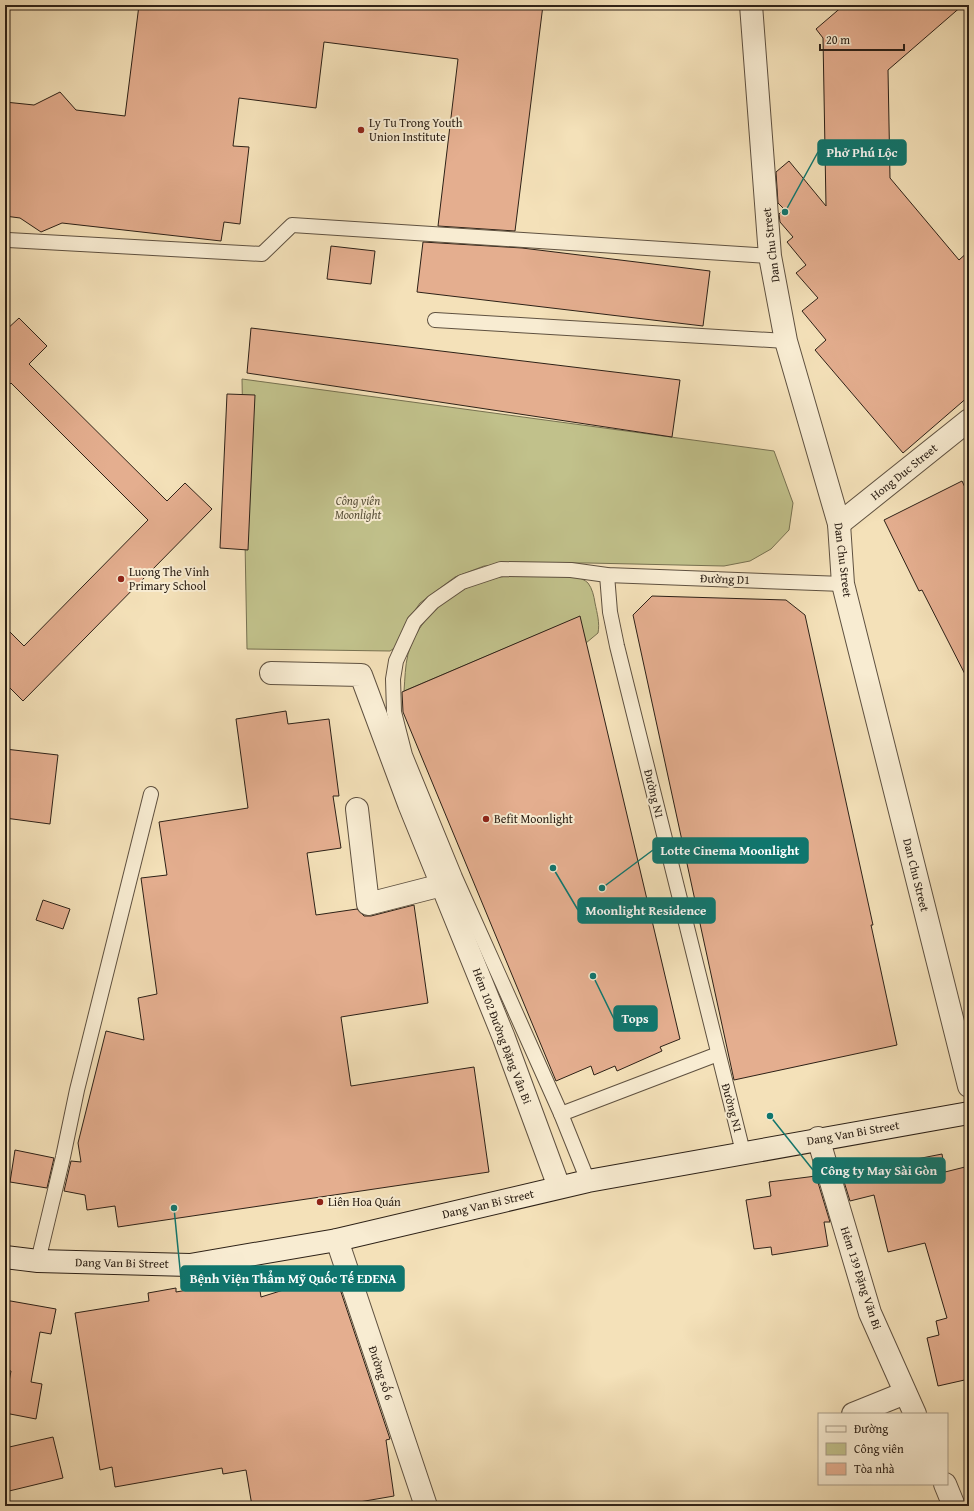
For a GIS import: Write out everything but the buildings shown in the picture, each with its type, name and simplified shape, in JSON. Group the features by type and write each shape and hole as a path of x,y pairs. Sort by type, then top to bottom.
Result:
{"street":[{"name":"Dan Chu Street","path":"751,5 770,256 786,341 839,524 843,584 969,1086"},
{"name":"Hong Duc Street","path":"839,524 969,420"},
{"name":"Hẻm 102 Đường Đặng Vân Bi","path":"271,673 361,675 409,804 504,1038 559,1187"},
{"path":"357,809 368,904 442,885"},
{"name":"Dang Van Bi Street","path":"5,1257 38,1261 190,1264 337,1240 588,1181 818,1138 969,1113"},
{"name":"Hẻm 139 Đặng Văn Bi","path":"818,1138 870,1313 915,1413"},
{"name":"Đường số 6","path":"337,1240 426,1506"},
{"path":"855,1413 905,1392"},
{"path":"945,1485 954,1506"}],"lane":[{"path":"8,240 262,254 292,225 770,256"},
{"path":"436,320 786,341"},
{"name":"Đường D1","path":"588,1181 561,1114 459,885 405,755 394,712 393,679 396,661 414,622 433,602 462,582 501,569 571,570 607,574 843,584"},
{"name":"Đường N1","path":"607,574 610,612 617,646 743,1152"},
{"path":"38,1261 63,1157 77,1090 151,794"},
{"path":"561,1114 718,1054"}],"green space":[{"name":"Công viên Moonlight","path":"242,379 774,451 793,503 789,530 771,549 750,561 724,566 518,563 484,566 455,577 420,603 405,625 396,647 390,651 247,649"},
{"path":"553,574 574,576 588,583 594,598 599,629 598,633 586,643 579,617 404,691 408,654 415,637 424,622 436,609 449,598 480,582 515,575"}],"place":[{"name":"Ly Tu Trong Youth Union Institute","path":"361,130"},
{"name":"Phở Phú Lộc","path":"785,212"},
{"name":"Luong The Vinh Primary School","path":"121,579"},
{"name":"Befit Moonlight","path":"486,819"},
{"name":"Moonlight Residence","path":"553,868"},
{"name":"Lotte Cinema Moonlight","path":"602,888"},
{"name":"Tops","path":"593,976"},
{"name":"Công ty May Sài Gòn","path":"770,1116"},
{"name":"Liên Hoa Quán","path":"320,1202"},
{"name":"Bệnh Viện Thẩm Mỹ Quốc Tế EDENA","path":"174,1208"}]}
